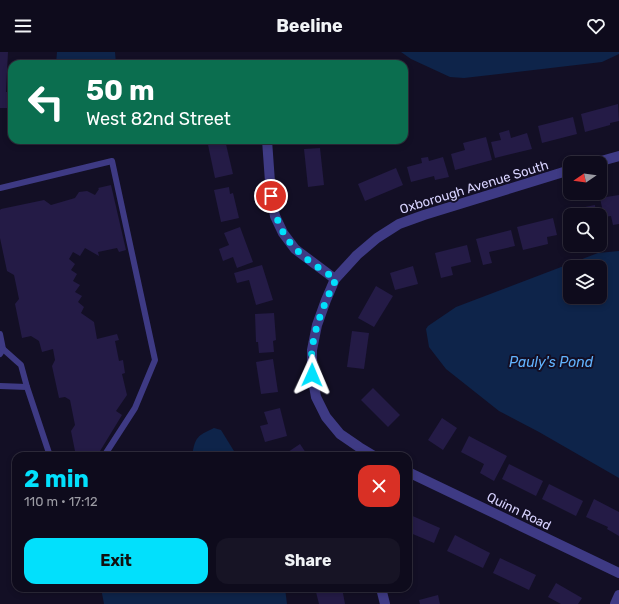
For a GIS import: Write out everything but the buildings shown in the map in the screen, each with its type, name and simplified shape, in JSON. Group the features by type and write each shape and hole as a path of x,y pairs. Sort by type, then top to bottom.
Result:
{"street":[{"path":"267,144 271,196 276,216 284,233 295,249 336,279"},
{"path":"607,159 619,156"},
{"name":"Oxborough Avenue South","path":"367,452 340,434 326,417 316,397 312,375 312,350 317,325 326,300 336,279 357,255 376,238 399,224 563,172"},
{"name":"Quinn Road","path":"412,474 619,573"},
{"path":"382,592 385,604"},
{"path":"615,604 619,595"}],"lane":[{"path":"0,188 112,160 155,360 135,408 107,452"},
{"path":"0,334 2,352 21,365 49,452"},
{"path":"0,386 27,387"}],"water":[{"path":"57,52 115,52 116,60 56,60"},
{"path":"401,52 619,52 619,54 602,62 464,78 450,77 411,59"},
{"name":"Pauly's Pond","path":"619,251 619,478 499,411 446,369 429,347 426,329 428,326 456,307 563,266 563,304 607,304 607,260 580,260 598,253"},
{"path":"214,428 221,430 235,452 193,452 196,441 200,435"},
{"path":"102,592 286,592 287,604 104,604"}],"route":[{"path":"271,196 276,216 284,233 295,249 336,279 326,300 317,325 312,350 312,375"}]}
